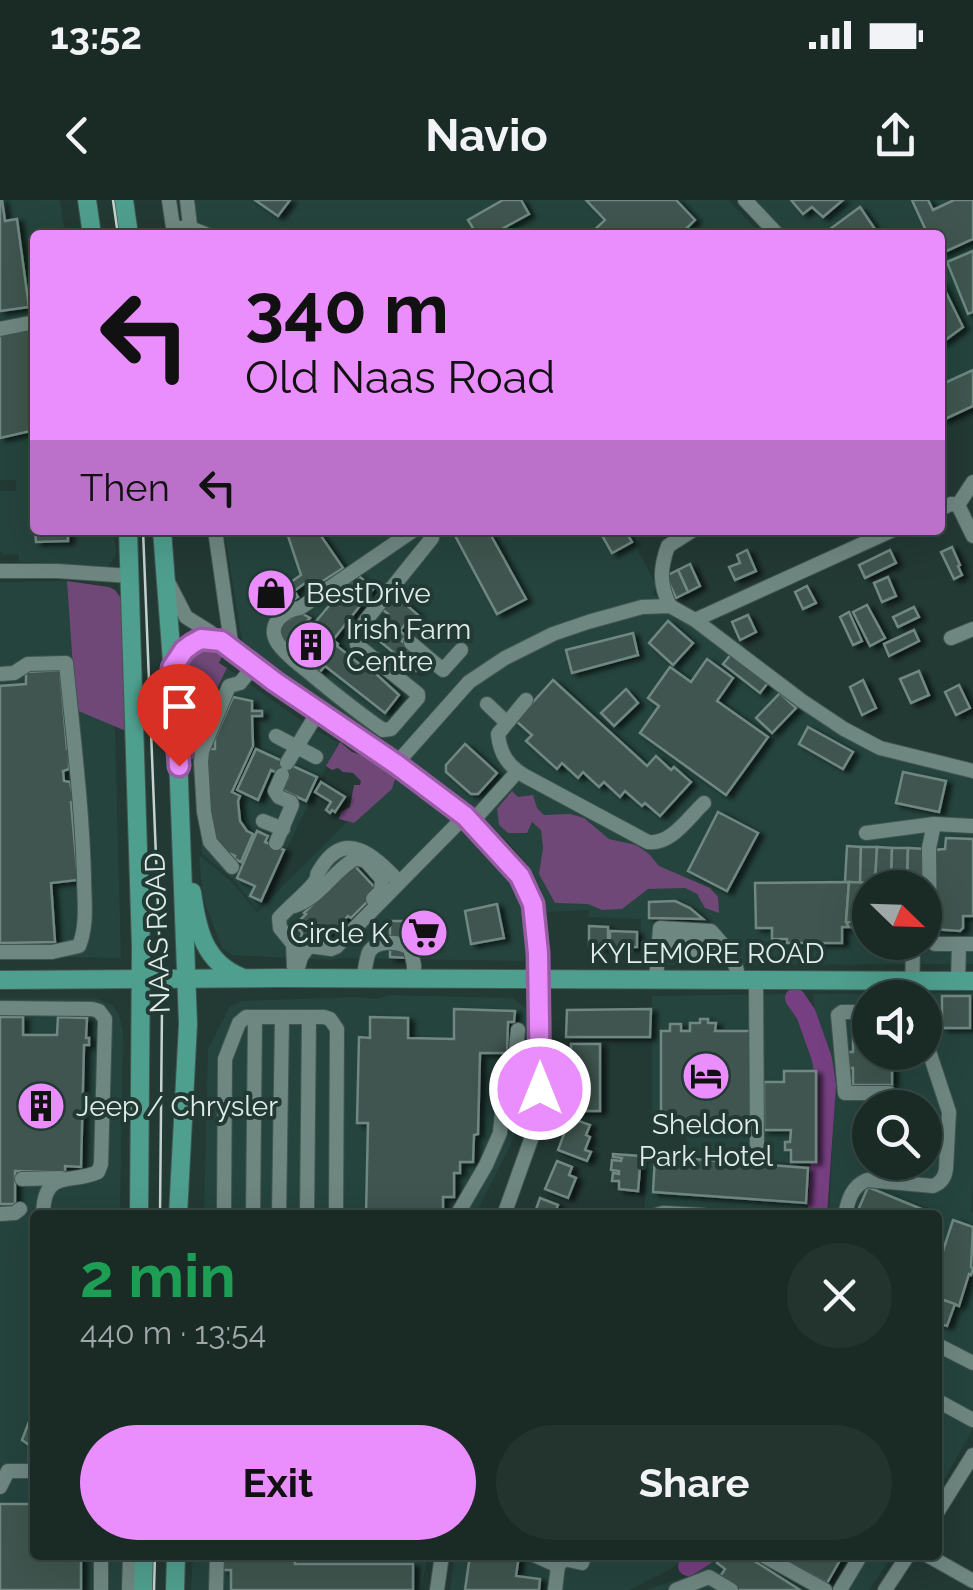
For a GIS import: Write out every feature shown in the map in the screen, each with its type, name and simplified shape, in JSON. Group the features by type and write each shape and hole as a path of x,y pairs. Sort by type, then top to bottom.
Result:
{"main road":[{"path":"87,200 91,230"},
{"path":"124,200 128,230"},
{"name":"NAAS ROAD","path":"128,535 141,980 139,1210"},
{"name":"NAAS ROAD","path":"162,535 178,728 188,1024 178,1210"},
{"path":"180,803 195,910 206,946 213,960 236,979 197,1000 188,1024"},
{"name":"KYLEMORE ROAD","path":"0,980 747,980 852,986"},
{"path":"143,1590 144,1560"},
{"path":"175,1590 176,1560"}],"street":[{"path":"169,200 174,230"},
{"path":"187,200 190,230"},
{"path":"744,200 773,230"},
{"path":"0,328 30,323"},
{"path":"958,506 973,482"},
{"path":"945,507 958,506 973,536"},
{"path":"216,535 227,646"},
{"path":"407,535 300,608 284,614 274,634 277,642 350,707 383,730 391,728 418,694 355,642 356,634 432,535"},
{"path":"670,606 662,591 660,567 668,546 685,535"},
{"path":"695,620 882,535"},
{"path":"0,571 131,576"},
{"path":"166,578 186,617 396,764 468,820 520,876 533,904 538,936 540,1067 538,1110 506,1210"},
{"path":"396,764 469,682 505,658 553,634 642,607 670,606 695,620 844,730 880,748 973,771"},
{"path":"951,638 973,629"},
{"path":"172,668 184,650 201,639 227,646"},
{"path":"411,643 443,670 456,656 469,682"},
{"path":"0,674 14,674 28,664 66,663 82,842 84,934 79,946 52,952 0,952"},
{"path":"232,867 214,850 207,832 202,751 230,686 240,683 253,667"},
{"path":"526,700 498,734 502,755 517,772 648,842 666,839 704,803"},
{"path":"487,704 506,722"},
{"path":"336,724 350,707"},
{"path":"263,821 279,836 292,805 275,791 318,712"},
{"path":"276,736 316,756"},
{"path":"399,882 364,852 339,850 321,867 314,882 279,918 278,924 301,945 334,948 517,772"},
{"path":"866,833 934,824 973,826"},
{"path":"934,824 929,848 930,936 935,944 966,944 965,981"},
{"path":"288,908 310,901 356,858 366,861 380,875 381,891 357,916 345,938"},
{"path":"656,980 660,928 711,931 747,980 757,1144"},
{"path":"363,979 370,950 380,943 410,948 414,979"},
{"path":"295,978 301,945"},
{"path":"660,945 726,948"},
{"path":"0,1008 92,1010 105,1019 98,1172 22,1179"},
{"path":"852,1012 838,1016 844,1093 852,1093"},
{"path":"307,1210 309,1016"},
{"path":"224,1210 225,1059 239,1023 255,1017 309,1016 330,1019 338,1029 336,1210"},
{"path":"252,1210 255,1017"},
{"path":"280,1210 282,1017"},
{"path":"460,1210 500,1133 506,1068 515,1058 518,1030"},
{"path":"846,1210 858,1184 867,1180 932,1186 939,1183 946,1172 949,1112 935,1070"},
{"path":"43,1210 45,1194 64,1178"},
{"path":"0,1214 15,1213 20,1208"},
{"path":"942,1346 973,1363"},
{"path":"942,1406 973,1420"},
{"path":"942,1504 973,1456"},
{"path":"0,1487 8,1471 30,1471"},
{"path":"100,1590 101,1560"},
{"path":"129,1590 130,1560"},
{"path":"216,1590 217,1560"},
{"path":"437,1590 441,1560"},
{"path":"545,1560 558,1566"},
{"path":"555,1590 562,1560"},
{"path":"771,1560 826,1590"},
{"path":"840,1590 858,1560"},
{"path":"885,1590 905,1560"},
{"path":"936,1560 973,1582"},
{"path":"676,1590 709,1578 731,1590"}],"shaded area":[{"path":"0,200 60,200 64,230 30,230 30,535 114,535 115,557 108,566 19,562 19,554 4,555 0,551 0,491 16,491 16,480 0,480"},
{"path":"179,200 728,200 757,230 183,230"},
{"path":"753,200 973,200 973,405 945,413 945,230 780,230"},
{"path":"225,535 640,535 638,551 656,584 653,594 844,729 973,771 973,964 641,965 641,919 589,917 589,910 547,912 540,887 506,840 394,750 243,646"},
{"path":"67,581 97,602 115,731 121,958 0,956 0,582"},
{"path":"67,581 109,587 124,602 133,734 76,710"},
{"path":"202,651 222,656 219,663 227,668 202,719 197,759 191,759 195,717 188,696 188,665 189,657"},
{"path":"227,668 338,743 257,910 234,880 202,854 196,748 202,719"},
{"path":"340,742 396,776 392,789 354,823 339,819 341,812 350,807 354,785 361,781 353,773 326,766"},
{"path":"392,777 453,819 517,892 526,912 529,954 523,961 330,960 232,955 222,948 203,898 199,855 231,881 257,912"},
{"path":"512,791 518,797 533,795 544,815 584,818 609,839 636,845 659,866 710,888 718,897 719,913 705,908 697,894 685,888 648,889 622,909 555,903 539,874 541,830 532,822 527,833 508,833 499,825 497,809"},
{"path":"942,993 973,993 973,1429 942,1483 942,1210 829,1210 833,1068 817,1025 813,994 852,994 852,1070 942,1070"},
{"path":"789,994 819,1072 818,1165 686,1153 687,1128 652,1126 652,996"},
{"path":"388,995 513,998 528,1010 527,1083 519,1122 478,1210 204,1210 208,1050 230,1006 242,1001 377,999"},
{"path":"0,998 95,998 112,1005 123,1031 120,1210 30,1210 30,1560 132,1560 132,1590 0,1590"},
{"path":"648,1156 808,1168 805,1210 644,1210"},
{"path":"193,1560 426,1560 422,1590 191,1590"},
{"path":"454,1560 684,1560 629,1590 450,1590"},
{"path":"707,1560 890,1560 869,1590 646,1590 691,1575"}],"building":[{"path":"0,200 5,221 17,219 29,307 0,311"},
{"path":"255,200 290,200 278,216"},
{"path":"503,200 521,200 529,214 500,230 474,230 468,220"},
{"path":"586,200 676,200 695,220 685,230 594,230 605,220"},
{"path":"791,200 843,200 823,217 812,207 803,214"},
{"path":"912,200 928,200 933,210 954,200 973,200 973,239 945,252 945,230 926,230"},
{"path":"860,207 876,230 829,230"},
{"path":"973,251 973,312 968,314 947,262"},
{"path":"945,290 963,327 945,340"},
{"path":"30,327 30,431 0,438 0,333"},
{"path":"973,370 973,406 945,419 945,383"},
{"path":"35,535 68,535 68,541 36,542"},
{"path":"288,535 320,535 343,568 315,586 308,581 294,591 298,597 287,604 285,586 301,575"},
{"path":"455,535 491,535 526,599 497,614"},
{"path":"602,535 628,535 632,542 612,553"},
{"path":"952,547 962,575 954,579 941,552"},
{"path":"747,550 756,571 735,580 729,567 740,563 737,555"},
{"path":"890,550 896,563 865,578 859,565"},
{"path":"690,564 700,586 688,592 678,570"},
{"path":"678,570 688,592 676,598 666,576"},
{"name":"Irish Farm Centre","path":"356,574 374,588 333,640 399,695 385,713 325,666 319,673 281,641 280,624 301,613 310,618 307,621 312,626"},
{"name":"BestDrive","path":"283,577 287,605 259,608 256,581"},
{"path":"888,577 896,596 882,602 874,583"},
{"path":"807,586 816,603 803,609 795,592"},
{"path":"397,591 418,615 400,631 406,636 402,641 425,660 416,671 371,634 388,614 382,609"},
{"path":"867,605 885,638 870,646 853,612"},
{"path":"914,607 919,617 898,627 893,617"},
{"path":"849,612 862,641 853,645 840,617"},
{"path":"748,615 756,632 740,640 732,622"},
{"path":"668,621 693,643 673,665 649,643"},
{"path":"914,630 919,641 889,656 884,644"},
{"path":"633,633 638,655 572,673 566,650"},
{"path":"733,652 770,680 760,693 723,664"},
{"path":"707,659 733,678 717,701 768,737 726,795 640,733 659,706 648,698 670,667 691,682"},
{"path":"60,670 69,750 69,769 63,771 74,801 71,802 78,880 51,883 55,942 0,943 0,686 26,684 26,672"},
{"path":"919,671 929,695 911,703 900,679"},
{"path":"553,680 647,766 656,756 691,782 660,816 625,791 620,797 604,782 599,787 583,772 578,778 562,763 557,769 526,741 532,735 516,721"},
{"path":"863,680 876,708 862,715 850,687"},
{"path":"959,685 970,708 956,715 945,692"},
{"path":"626,689 638,703 614,726 601,713"},
{"path":"780,693 796,708 772,733 756,718"},
{"path":"233,697 252,701 252,711 262,711 262,716 252,716 253,746 232,792 240,796 240,821 253,834 241,862 231,854 229,858 208,829 207,749 215,749 215,738"},
{"path":"808,727 853,752 843,769 799,744"},
{"path":"465,744 497,773 478,794 471,794 446,772 446,765"},
{"path":"256,749 317,777 306,801 282,790 288,778 271,770 258,800 237,790"},
{"path":"903,772 946,781 939,812 896,803"},
{"path":"321,782 345,797 335,812 326,810 331,802 315,792"},
{"path":"718,812 758,833 727,891 688,871"},
{"path":"257,831 268,836 265,842 284,850 261,901 250,896 255,886 237,878"},
{"path":"946,838 973,839 973,916 963,916 960,931 942,930 942,870 933,870 933,850 945,849"},
{"path":"847,846 861,847 860,870 852,870 852,882 845,882"},
{"path":"861,847 877,847 876,870 860,870"},
{"path":"877,847 892,848 891,870 876,870"},
{"path":"892,848 908,848 907,870 891,870"},
{"path":"908,848 926,849 925,870 907,870"},
{"path":"353,864 378,891 321,943 312,933 301,937 295,925"},
{"path":"849,882 849,927 842,927 842,943 787,943 787,939 772,939 772,928 756,928 755,883"},
{"path":"849,882 852,882 852,922 846,922"},
{"path":"675,901 703,919 649,918 649,902"},
{"path":"497,904 504,938 471,944 465,911"},
{"path":"390,921 408,921 408,932 420,933 421,951 408,951 408,958 390,957"},
{"name":"Circle K","path":"419,921 426,922 435,947 418,947"},
{"path":"589,926 608,927 608,947 589,946"},
{"path":"610,931 637,932 637,947 610,947"},
{"path":"942,996 970,996 970,1028 942,1028"},
{"path":"454,1009 515,1011 514,1022 508,1022 507,1053 480,1053 478,1134 474,1135 473,1162 460,1162 460,1173 454,1173 454,1197 443,1197 443,1210 366,1210 368,1123 357,1123 359,1037 370,1038 370,1017 408,1018 408,1038 454,1039"},
{"path":"651,1009 650,1037 566,1037 567,1010"},
{"name":"Jeep / Chrysler","path":"0,1017 23,1017 23,1035 57,1035 58,1017 87,1018 89,1038 89,1045 84,1045 81,1167 65,1166 65,1172 15,1171 15,1204 0,1204"},
{"name":"Sheldon Park Hotel","path":"700,1019 716,1023 715,1031 751,1031 751,1120 661,1120 661,1031 670,1031 670,1024 681,1024 681,1031 690,1031 690,1023 700,1023"},
{"path":"571,1044 600,1044 600,1111 570,1111"},
{"path":"845,1052 852,1052 852,1068 845,1068"},
{"path":"853,1070 892,1070 892,1085 853,1085"},
{"path":"784,1071 816,1071 816,1162 791,1162 791,1150 785,1150 785,1142 790,1142 791,1130 764,1130 764,1082 784,1082"},
{"path":"570,1118 590,1125 585,1150 591,1152 587,1161 558,1150"},
{"path":"613,1154 641,1156 638,1191 619,1189 619,1181 612,1181 613,1173 619,1171 611,1170 612,1160 622,1158"},
{"path":"655,1156 808,1168 806,1203 653,1192"},
{"path":"557,1161 572,1167 569,1175 576,1178 568,1198 545,1189"},
{"path":"868,1187 924,1210 858,1210"},
{"path":"540,1198 558,1205 556,1210 536,1210"},
{"path":"953,1220 973,1227 973,1269 959,1306 942,1300 942,1254"},
{"path":"942,1299 955,1304 947,1326 942,1324"},
{"path":"30,1419 30,1462 29,1445 22,1440"},
{"path":"0,1504 30,1504 30,1560 81,1560 81,1590 0,1590"},
{"path":"223,1560 413,1564 413,1590 231,1590 231,1570 223,1570"},
{"path":"469,1560 518,1560 516,1576 540,1579 539,1590 465,1590"},
{"path":"753,1560 800,1590 739,1590 719,1578 725,1569 717,1563"},
{"path":"784,1560 840,1560 827,1583"}],"waterway":[{"path":"795,998 806,1014 822,1059 826,1085 817,1210"},
{"path":"688,1566 697,1560"}],"tram line":[{"path":"113,200 117,230"},
{"path":"143,535 162,1008 160,1210"},
{"path":"154,1590 155,1560"}],"place":[{"name":"BestDrive","path":"271,593"},
{"name":"Irish Farm Centre","path":"311,645"},
{"name":"Circle K","path":"424,933"},
{"name":"Sheldon Park Hotel","path":"706,1076"},
{"name":"Jeep / Chrysler","path":"41,1106"}],"route":[{"path":"179,766 172,668 184,650 201,639 221,641 465,816 520,876 533,904 538,936 540,1089"}]}
